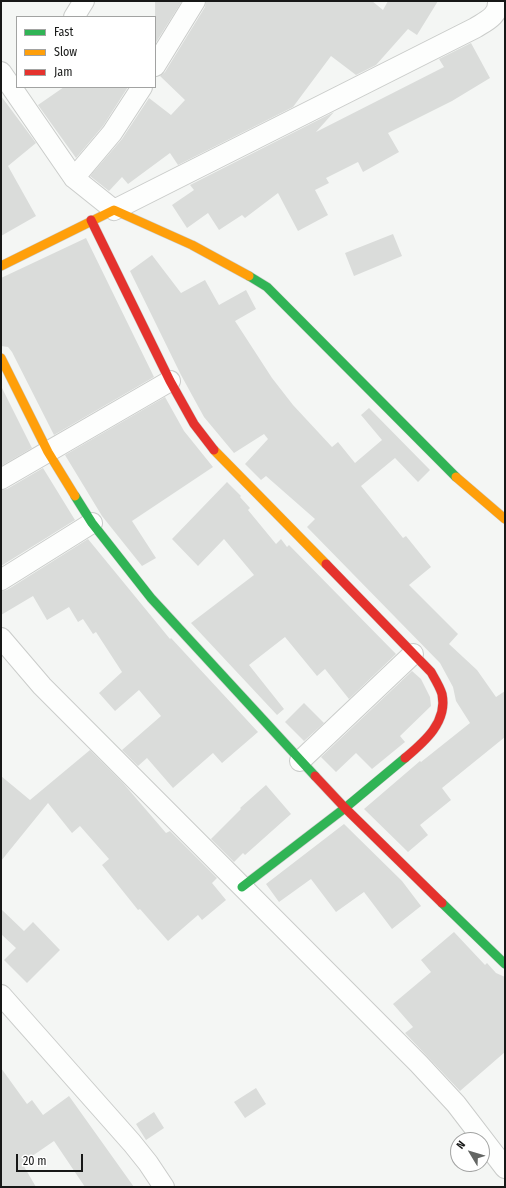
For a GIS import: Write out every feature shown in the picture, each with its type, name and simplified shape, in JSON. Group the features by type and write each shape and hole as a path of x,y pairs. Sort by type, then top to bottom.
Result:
{"street":[{"path":"75,16 84,1"},
{"path":"156,64 196,1"},
{"path":"1,266 475,28 493,17 498,9 498,1"},
{"path":"1,72 17,90 74,178 114,210 178,237 234,266 266,287 451,473 505,519"},
{"path":"74,178 112,133 141,88"},
{"path":"92,220 170,381 194,424 213,449 432,672 442,693 444,709 438,725 413,751 345,808 242,887"},
{"path":"1,358 48,452 92,524 170,619 345,808 505,964"},
{"path":"1,479 170,381"},
{"path":"1,580 92,524"},
{"path":"1,638 42,686 419,1064 456,1104 505,1168"},
{"path":"300,761 413,654"},
{"path":"1,995 132,1143 164,1187"}],"building":[{"path":"155,1 182,1 156,42"},
{"path":"206,1 372,1 383,10 388,1 438,1 417,35 408,29 376,65 356,75 331,56 293,107 178,165 170,153 128,184 122,177 109,191 90,176 122,139 149,98 171,115 185,100 160,76 165,72 205,7"},
{"path":"471,43 490,78 452,101 388,133 399,152 363,172 358,162 326,178 329,183 315,190 328,215 298,231 278,193 245,218 242,215 219,230 208,213 187,228 172,205 194,190 190,185 334,112 316,132 444,67 439,59"},
{"path":"63,88 127,88 103,126 76,158 38,105"},
{"path":"1,96 36,143 8,166 36,216 1,236"},
{"path":"393,234 402,256 354,276 345,253"},
{"path":"86,238 154,377 54,435 12,352 8,347 1,346 1,278"},
{"path":"152,255 181,293 205,280 219,305 246,290 256,309 235,321 272,378 293,405 332,447 338,442 355,463 382,440 361,415 369,408 430,470 418,482 395,458 361,486 403,538 406,536 431,567 409,585 458,634 449,644 477,670 496,697 505,691 505,737 442,788 451,800 420,825 428,835 408,852 364,809 420,761 421,762 470,723 456,701 453,687 440,663 307,527 315,519 266,476 261,480 245,464 268,439 264,434 234,453 204,417 181,375 130,271"},
{"path":"1,386 32,448 1,466"},
{"path":"165,397 184,431 213,467 132,521 156,558 142,566 102,516 65,455"},
{"path":"43,468 75,520 1,566 1,490 7,489"},
{"path":"227,482 241,496 240,497 250,508 248,510 276,544 281,539 287,547 289,545 396,654 349,699 325,669 317,676 285,637 249,665 284,709 277,715 191,623 254,575 224,539 198,566 172,539"},
{"path":"88,539 170,639 171,638 258,732 222,763 213,753 173,788 147,758 138,766 122,750 161,716 139,690 115,711 99,693 122,672 96,632 93,634 83,619 78,622 69,607 47,620 33,596 1,615 1,591 7,590"},
{"path":"412,671 421,679 430,697 431,706 400,736 405,742 372,769 356,753 336,772 321,757"},
{"path":"304,703 324,723 304,741 285,722"},
{"path":"90,750 123,783 166,833 170,831 217,878 212,883 226,900 202,920 198,915 168,941 140,909 138,910 102,865 109,859 80,826 72,833 48,803 1,861 1,776 30,800"},
{"path":"266,785 291,814 245,855 243,853 234,862 211,839 241,809 240,808"},
{"path":"344,824 402,881 421,906 392,929 364,892 336,912 311,879 279,902 266,884"},
{"path":"1,909 24,931 33,922 60,950 27,983 4,960 16,948 1,934"},
{"path":"454,932 485,965 487,963 496,973 505,977 505,1052 460,1091 405,1033 413,1027 393,1004 431,972 421,960"},
{"path":"1,1068 27,1104 32,1100 43,1115 69,1096 134,1187 85,1187 54,1141 22,1163 36,1187 1,1187"},
{"path":"256,1088 266,1104 245,1118 234,1102"},
{"path":"154,1112 164,1128 146,1140 136,1124"}],"traffic: fast":[{"path":"249,276 267,287 456,477"},
{"path":"75,496 92,523 151,598 315,776"},
{"path":"242,887 345,808 405,758"},
{"path":"442,903 505,964"}],"traffic: slow":[{"path":"1,266 114,210 192,245 249,276"},
{"path":"1,358 48,452 75,496"},
{"path":"214,450 326,564"},
{"path":"456,477 505,519"}],"traffic: jam":[{"path":"91,220 170,381 194,424 214,450"},
{"path":"326,564 431,672 441,691 443,704 438,722 427,738 405,758"},
{"path":"315,776 345,808 442,903"}]}
